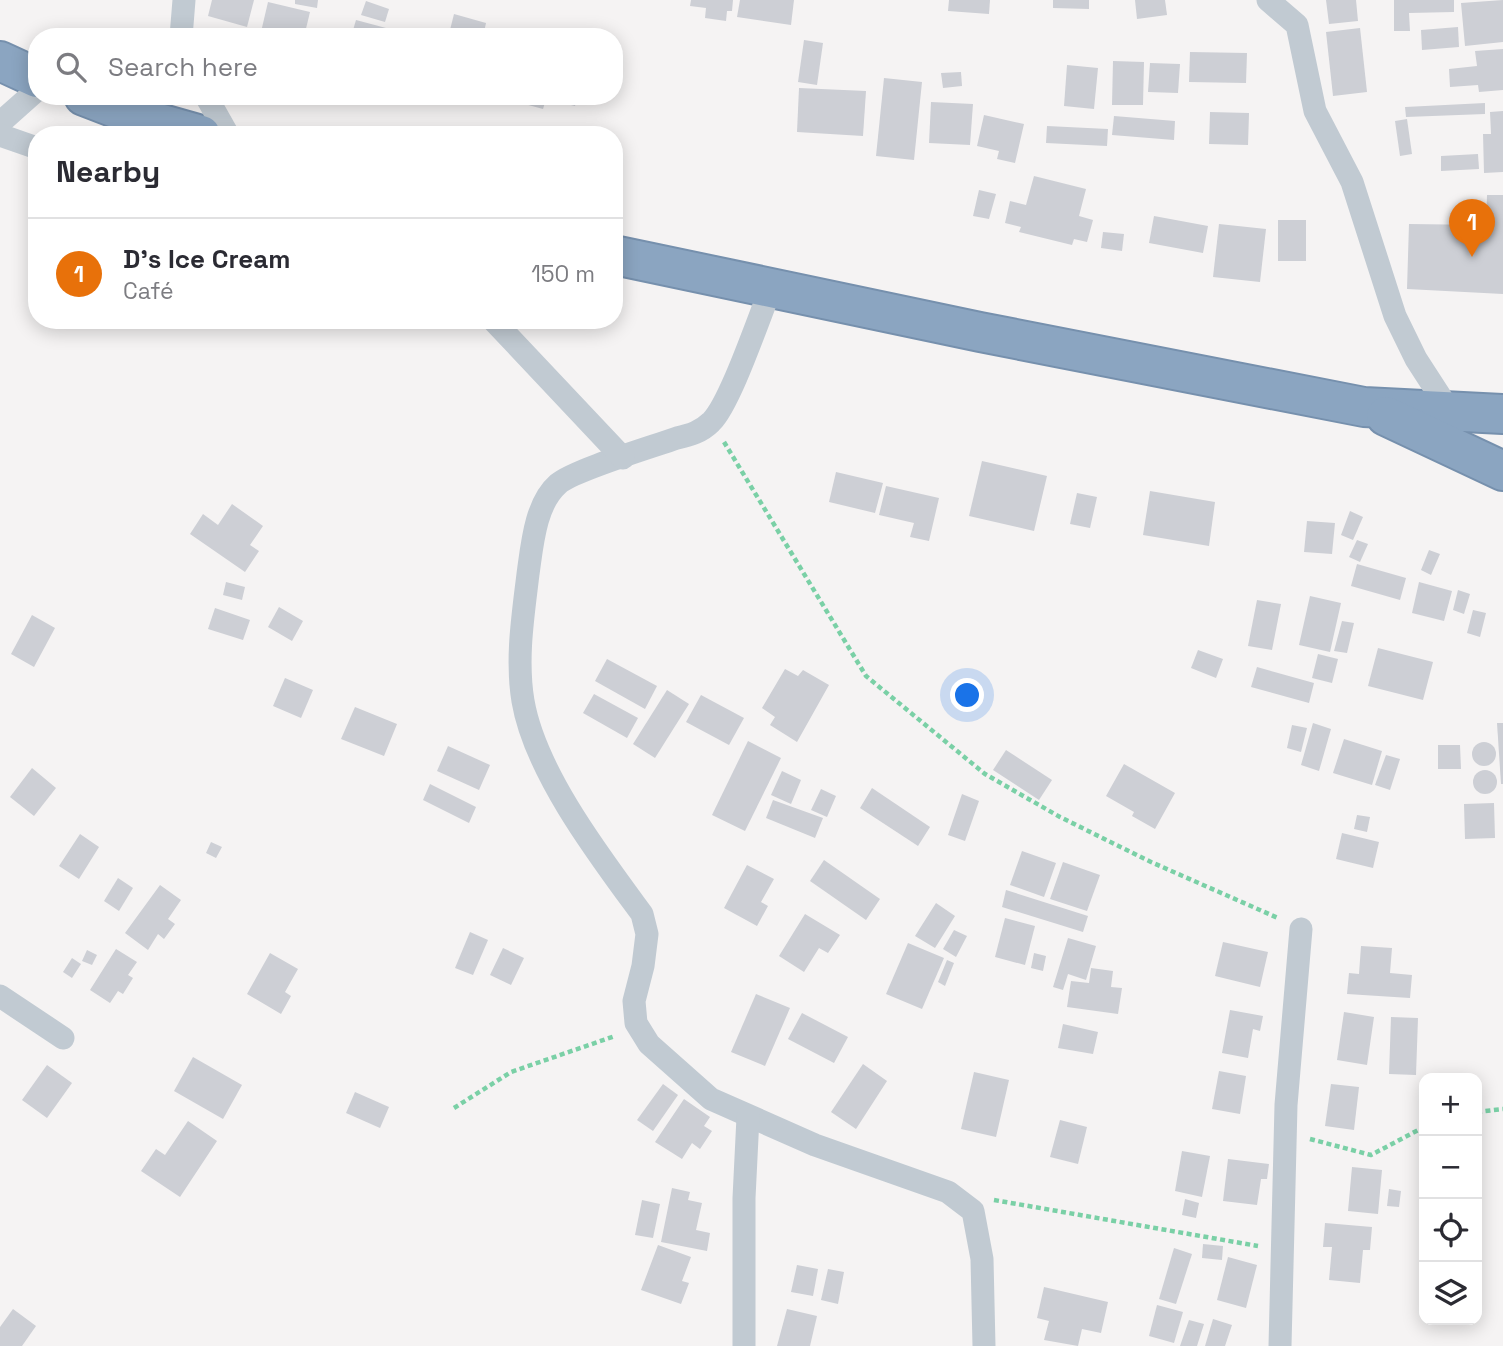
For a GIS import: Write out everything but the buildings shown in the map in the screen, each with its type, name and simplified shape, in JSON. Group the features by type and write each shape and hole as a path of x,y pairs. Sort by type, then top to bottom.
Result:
{"highway":[{"path":"0,61 28,74"},
{"path":"148,107 184,126"},
{"path":"623,257 1364,407 1503,414"},
{"path":"1364,407 1503,471"}],"street":[{"path":"182,28 184,0"},
{"path":"1268,0 1297,25 1315,111 1352,182 1395,316 1416,359 1449,411"},
{"path":"0,123 28,98"},
{"path":"211,105 223,126"},
{"path":"0,135 28,145"},
{"path":"771,288 724,401 712,421 695,434 622,458 557,484 540,514 530,561 520,646 523,703 540,752 566,803 642,914 647,934 643,966 634,1001 639,1027 649,1044 711,1099 815,1145 948,1192 973,1211 982,1259 984,1346"},
{"path":"501,329 622,458"},
{"path":"1280,1346 1285,1132 1301,929"},
{"path":"0,996 63,1038"},
{"path":"744,1346 744,1198 748,1117"}],"path":[{"path":"712,421 866,676 985,774 1151,862 1301,929"},
{"path":"454,1108 511,1072 639,1027"},
{"path":"1482,1111 1503,1109"},
{"path":"1285,1132 1371,1156 1419,1130"},
{"path":"948,1192 1282,1250"}],"place":[{"name":"D's Ice Cream","path":"1472,257"}]}
